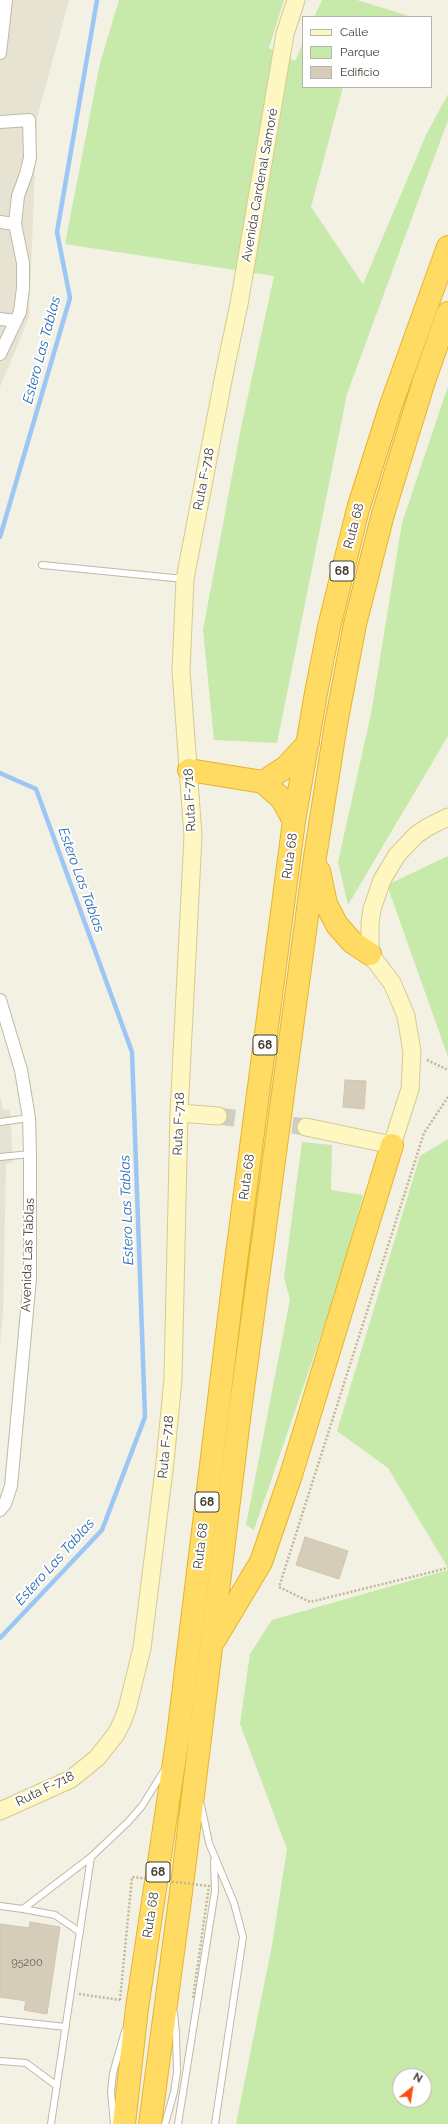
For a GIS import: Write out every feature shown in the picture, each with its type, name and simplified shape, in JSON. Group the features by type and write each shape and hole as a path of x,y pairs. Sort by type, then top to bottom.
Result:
{"highway":[{"name":"Ruta 68","path":"124,2124 128,2004 178,1736 235,1269 294,821 329,627 358,509 395,391 448,247"},
{"name":"Ruta 68","path":"150,2124 198,1758 241,1403 315,858 337,716 368,569 402,447 448,313"},
{"path":"263,782 286,767 308,742"},
{"path":"189,770 263,782 282,798 294,821"},
{"path":"315,858 323,893 331,915 348,938 370,954"},
{"path":"211,1647 261,1562 291,1475 392,1145"}],"street":[{"path":"0,53 2,15 6,0"},
{"name":"Avenida Cardenal Samoré","path":"225,370 241,296 285,34 296,0"},
{"path":"0,122 29,120 30,158 18,196 15,224 23,263 23,288 20,312 0,354"},
{"path":"0,222 15,224"},
{"path":"0,319 16,321"},
{"name":"Ruta F-718","path":"0,1811 56,1786 85,1769 108,1745 122,1722 127,1709 142,1648 164,1470 171,1394 179,1113 193,836 181,671 185,579 225,370"},
{"path":"306,1127 392,1145 410,1089 412,1052 406,1016 399,999 392,983 370,954 370,924 372,909 376,894 389,866 416,835 448,817"},
{"name":"Avenida Las Tablas","path":"0,1000 21,1070 30,1118 30,1278 11,1486 2,1506"},
{"path":"179,1113 218,1116"}],"lane":[{"path":"42,565 185,579"},
{"path":"0,1122 30,1118"},
{"path":"0,1158 30,1154"},
{"path":"23,1909 91,1857 128,1822 142,1806 163,1772 178,1736"},
{"path":"198,1758 200,1797 205,1828 214,1857 234,1903 243,1937 216,2124"},
{"path":"51,2124 91,1857"},
{"path":"178,2124 215,1891 214,1857"},
{"path":"0,1906 55,1916 80,1932"},
{"path":"165,2124 174,2092 177,2065 171,1964"},
{"path":"114,2124 111,2092 114,2068 122,2039 128,2004"},
{"path":"0,2020 66,2027"},
{"path":"0,2061 26,2063 57,2086"}],"path":[{"path":"435,1064 448,1070"},
{"path":"448,1097 424,1133 279,1587 310,1602 448,1568"},
{"path":"71,1993 128,2004 132,1877 209,1886 192,1998"}],"shaded area":[{"path":"0,0 69,0 37,118 29,317 0,387"},
{"path":"0,1096 3,1110 10,1109 13,1163 6,1164 3,1313 0,1345"}],"green space":[{"path":"119,0 284,0 269,48 295,61 302,45 302,88 343,88 311,207 363,284 426,135 448,94 448,120 347,394 277,743 214,740 203,630 241,428 274,276 65,244 100,63"},
{"path":"322,0 357,0 409,16 314,16"},
{"path":"448,386 448,736 348,905 338,862 371,714 402,523"},
{"path":"448,856 448,1057 387,885"},
{"path":"448,1139 448,1568 388,1468 337,1431 420,1156"},
{"path":"302,1142 332,1145 331,1190 363,1195 340,1280 254,1530 246,1525 290,1299 284,1278"},
{"path":"448,1570 448,2124 236,2124 272,1945 287,1849 240,1724 250,1654 272,1620"}],"building":[{"path":"345,1080 366,1081 364,1109 343,1107"},
{"path":"305,1537 348,1551 339,1579 296,1565"},
{"path":"30,1922 60,1927 47,2014 24,2010 26,2001 0,1997 0,1924 29,1928"}],"waterway":[{"name":"Estero Las Tablas","path":"0,537 70,298 57,232 97,0"},
{"name":"Estero Las Tablas","path":"0,773 36,789 132,1052 145,1417 102,1530 0,1638"}],"tunnel":[{"path":"218,1116 306,1127"}]}
